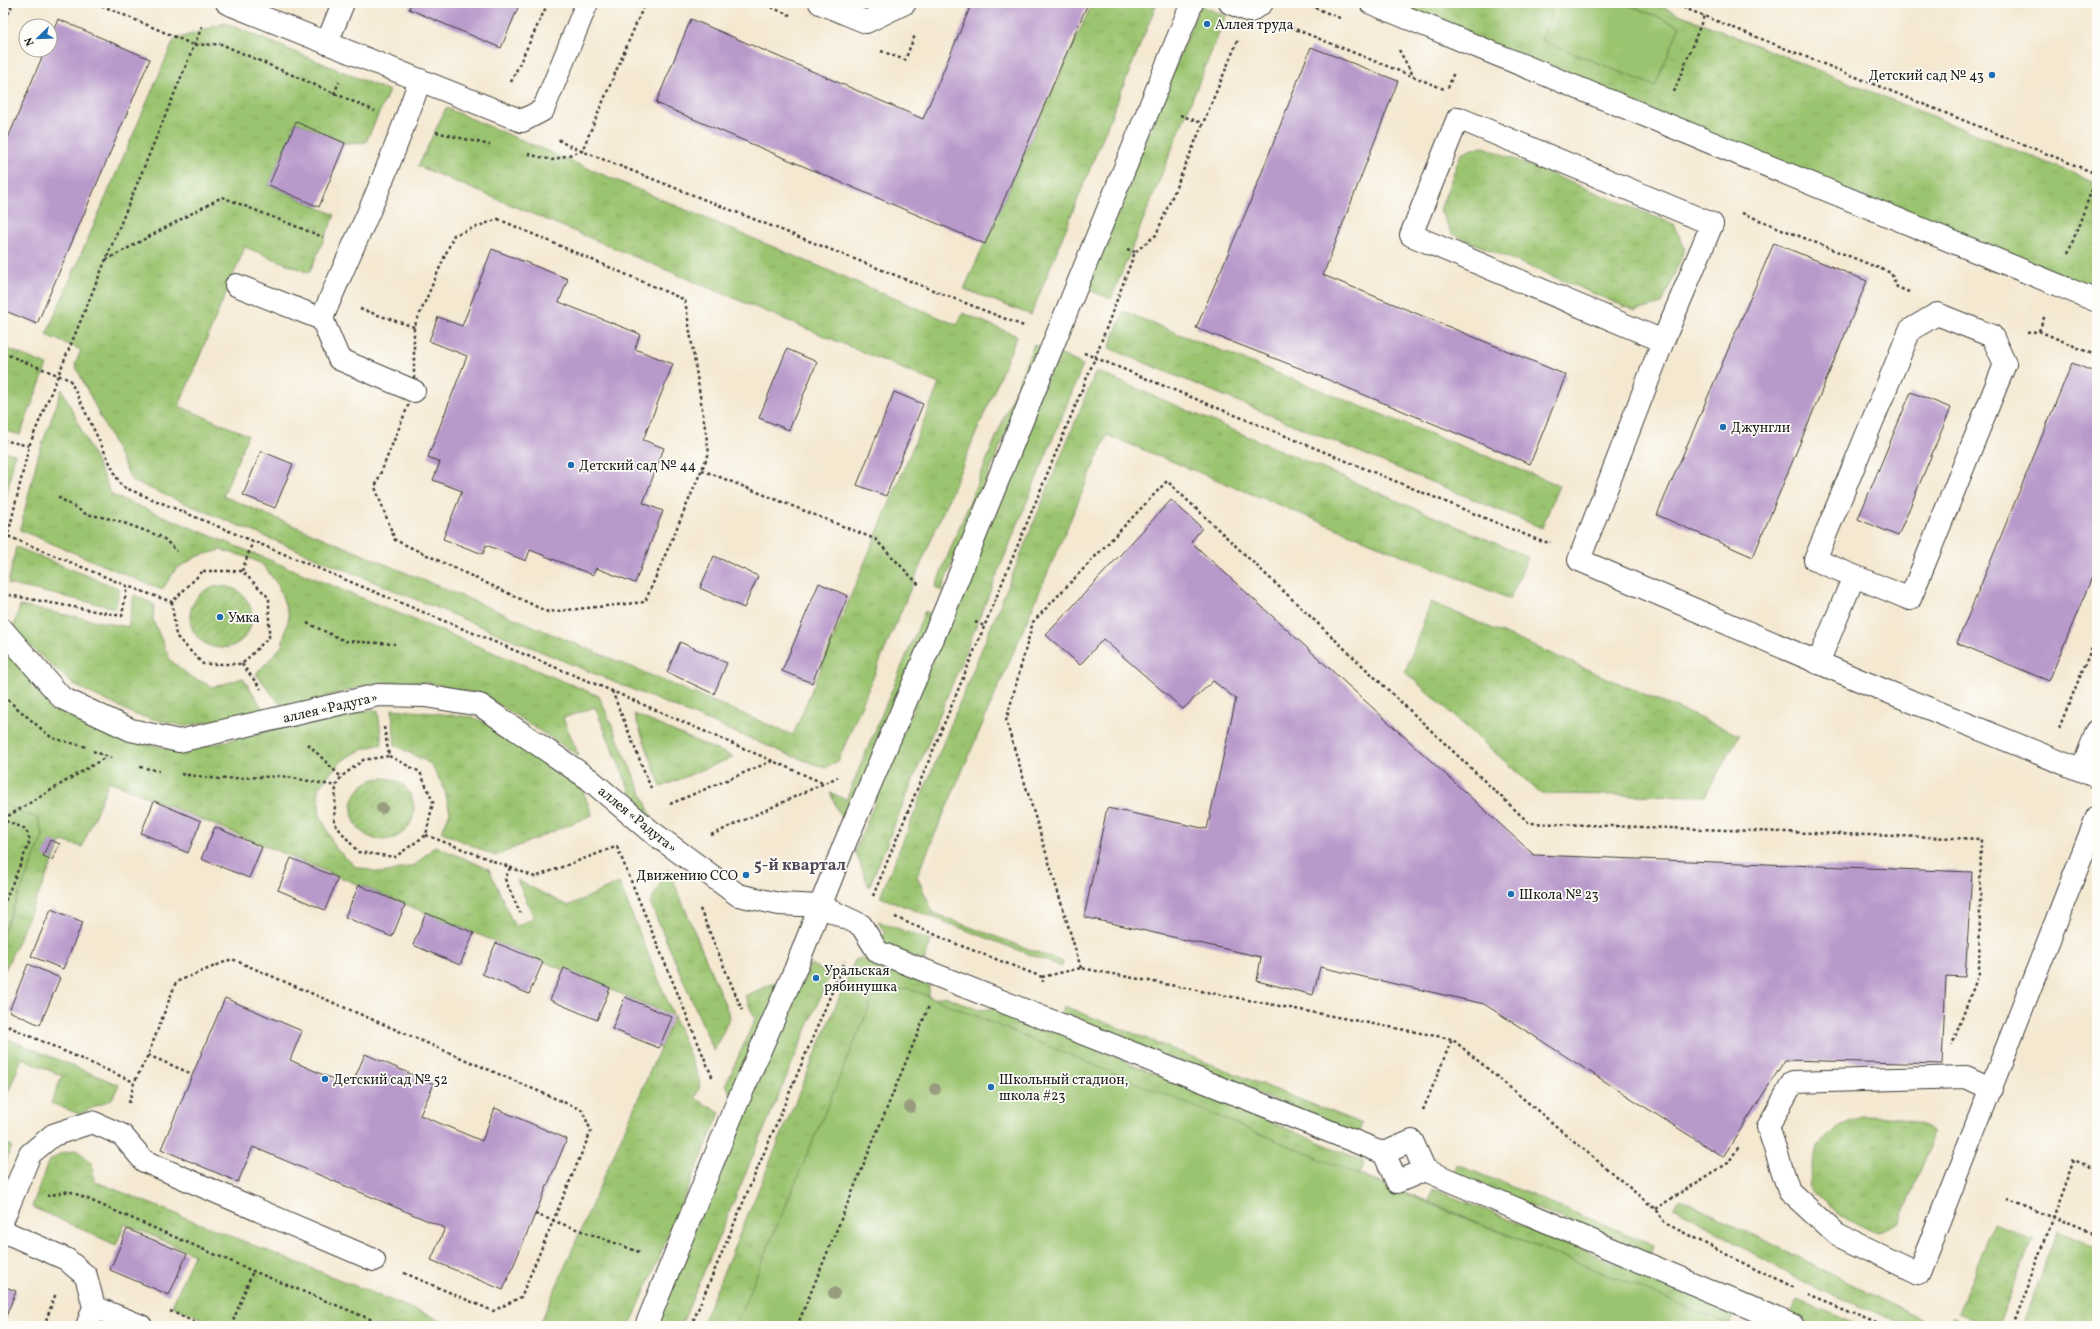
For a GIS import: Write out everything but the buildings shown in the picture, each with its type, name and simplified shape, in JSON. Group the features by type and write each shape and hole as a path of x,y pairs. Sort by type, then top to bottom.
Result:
{"street":[{"path":"234,4 522,121 543,110 587,3"},
{"path":"820,3 866,22 905,3"},
{"path":"646,1326 731,1117 821,906 845,843 946,610 1192,3"},
{"path":"1230,3 1256,7"},
{"path":"1371,3 2097,301"},
{"path":"327,43 338,8"},
{"path":"414,391 339,359 322,319 335,285 352,249 405,124 420,80"},
{"path":"1663,341 1411,236 1458,118 1712,224 1663,341 1580,560 1818,663 2089,774 2097,731"},
{"path":"236,285 322,319"},
{"path":"1937,314 1992,336 2005,364 1910,599 1854,576 1815,560 1910,330 1937,314"},
{"path":"1818,663 1854,576"},
{"name":"аллея «Радуга»","path":"3,630 62,698 131,730 179,741 378,695 425,696 480,705 589,779 684,856 738,895 779,904 821,906"},
{"path":"1992,1089 1966,1077 1793,1082 1768,1127 1790,1191 1837,1235 1918,1274 1992,1089 2097,817"},
{"path":"821,906 861,925 878,952 942,979 1384,1153 1397,1182 1425,1170"},
{"path":"6,1212 30,1154 52,1135 92,1122 122,1135 144,1161 374,1260"},
{"path":"1384,1153 1412,1141 1425,1170 1793,1326"},
{"path":"3,1231 66,1259 86,1276 91,1317 141,1326"}],"path":[{"path":"3,26 13,3"},
{"path":"96,3 194,45 221,44 405,124"},
{"path":"509,86 548,3"},
{"path":"582,151 645,3"},
{"path":"1672,3 2097,174"},
{"path":"691,1326 861,925 1094,358 1135,252 1156,234 1256,7"},
{"path":"1662,122 1704,16"},
{"path":"3,556 29,446 206,17"},
{"path":"106,261 222,197 352,249"},
{"path":"498,219 685,300 709,452 702,470 646,602 548,612 395,540 375,487 414,391 414,327 454,235 498,219"},
{"path":"3,353 70,380 120,486 612,690 824,784"},
{"path":"3,440 29,446"},
{"path":"702,470 875,539 946,610 984,626"},
{"path":"1081,968 1006,721 1033,622 1167,481 1529,823 1981,839 1979,973 1949,1052"},
{"path":"58,497 86,514 116,520 162,537 177,550"},
{"path":"3,534 127,586 172,602"},
{"path":"242,571 253,541"},
{"path":"203,571 242,571 269,598 269,637 242,664 203,664 176,636 172,602 203,571"},
{"path":"3,594 122,616 127,586"},
{"path":"307,623 345,640 395,644"},
{"path":"2058,730 2097,635"},
{"path":"282,718 341,777"},
{"path":"3,820 106,757 131,730"},
{"path":"390,756 420,772 433,802 426,835 395,857 358,852 334,823 336,786 341,777 362,760 390,756"},
{"path":"666,806 773,761"},
{"path":"135,766 164,772"},
{"path":"180,774 219,780 282,776 336,786"},
{"path":"684,856 845,774"},
{"path":"3,820 26,829 30,841 3,906"},
{"path":"426,835 535,877 617,846 624,847"},
{"path":"614,840 714,1083 731,1117"},
{"path":"510,868 505,879 520,913"},
{"path":"797,1326 942,979 954,943"},
{"path":"122,1135 134,1083 148,1055 176,982 232,959 582,1110 591,1131 554,1222 521,1297 493,1311 374,1260"},
{"path":"1042,977 1081,968 1452,1039 1655,1209 1665,1223 1798,1291"},
{"path":"3,1027 5,1025 134,1083"},
{"path":"1412,1141 1452,1039"},
{"path":"148,1055 192,1074"},
{"path":"1655,1209 1728,1163 1740,1143"},
{"path":"2012,1326 2054,1219 2074,1160 2097,1170"},
{"path":"6,1212 68,1191 253,1271 387,1326"},
{"path":"2007,1199 2097,1236"},
{"path":"535,1214 646,1254"},
{"path":"231,1326 253,1271"},
{"path":"44,1326 57,1292 55,1286"},
{"path":"1805,1294 1885,1326"}],"green space":[{"path":"1092,3 1157,3 1031,315 964,289"},
{"path":"1392,3 1652,3 2097,183 2097,294"},
{"path":"1555,3 1624,3 1680,26 1655,86 1541,40"},
{"name":"Аллея труда","path":"1200,5 1226,16 1111,299 1085,288"},
{"path":"225,23 389,91 366,142 345,143 296,122 269,185 335,215 309,273 245,247 179,406 248,435 223,496 793,735 939,384 418,166 446,108 957,325 963,313 1017,336 838,761 825,768 787,754 132,481 75,365 81,350 46,335 174,40"},
{"path":"1482,146 1673,224 1685,248 1662,304 1635,311 1452,234 1440,210 1461,153"},
{"path":"1124,311 1559,485 1542,528 1109,348"},
{"path":"1034,344 1041,347 941,591 935,587"},
{"path":"3,347 47,365 20,435 3,430"},
{"path":"1057,353 1083,365 869,887 855,851"},
{"path":"1096,371 1528,557 1510,599 1107,435 917,876 933,913 1063,962 1062,967 880,897"},
{"path":"62,389 112,495 599,696 654,822 638,810 595,707 563,718 579,756 484,695 425,682 375,683 284,709 256,674 282,646 289,616 278,585 262,564 247,557 221,550 198,556 176,569 162,590 20,530 38,456"},
{"path":"3,451 15,454 3,513"},
{"path":"16,547 120,589 115,608 8,584"},
{"path":"221,586 233,588 243,595 250,605 252,617 250,629 243,639 233,646 221,648 209,646 199,639 192,629 190,617 192,605 199,595 209,588"},
{"path":"134,595 154,604 153,620 170,660 191,677 214,687 243,678 265,712 184,726 136,715 74,685 37,653 13,629 20,606 128,627"},
{"path":"1431,602 1739,735 1705,796 1541,794 1405,672"},
{"path":"925,611 933,615 844,826 830,792 846,800"},
{"path":"9,655 51,700 71,716 112,735 177,751 216,744 348,712 378,710 382,744 360,751 345,759 338,764 318,789 320,815 336,849 356,867 383,873 415,865 435,846 489,869 515,927 534,917 517,880 568,906 619,883 673,1016 109,781 82,847 62,841 3,975 3,933 43,836 38,819 3,804 3,669"},
{"path":"392,709 472,717 504,731 579,780 592,815 495,856 442,832 450,812 444,788 431,764 395,745"},
{"path":"634,714 733,757 661,787"},
{"path":"383,778 400,783 405,787 409,792 414,809 409,826 405,831 400,835 383,840 366,835 361,831 357,826 352,809 357,792 361,787 366,783"},
{"path":"3,804 38,819 43,836 3,933"},
{"path":"668,868 730,1017 714,1051 650,903"},
{"path":"878,921 931,941 924,961 873,941 885,933"},
{"path":"861,958 929,985 929,997 749,1326 701,1326 855,960"},
{"path":"810,964 830,974 681,1326 653,1326"},
{"path":"782,979 731,1096 726,1084 755,1019 745,996"},
{"name":"Школьный стадион, школа #23","path":"908,988 1359,1175 1734,1326 735,1326 873,998"},
{"path":"945,996 979,1010 998,1008 1364,1161 1359,1175 1386,1185 1377,1206 932,999"},
{"path":"1064,1006 1362,1124 1358,1134 1062,1015"},
{"path":"674,1017 701,1083 695,1098 720,1113 630,1326 539,1326"},
{"path":"8,1039 119,1085 112,1099 79,1114 51,1103 62,1076 22,1058 3,1105 3,1041"},
{"path":"1861,1116 1898,1118 1915,1122 1932,1131 1930,1147 1899,1222 1877,1233 1831,1208 1808,1186 1817,1147 1837,1127"},
{"path":"3,1143 12,1146 3,1169"},
{"path":"76,1150 92,1162 94,1181 455,1326 220,1326 172,1306 194,1254 125,1224 116,1245 32,1207 48,1162 61,1153"},
{"path":"1456,1164 1654,1245 1649,1255 1453,1174"},
{"path":"1433,1189 1735,1311 1729,1326 1402,1191 1429,1202"},
{"path":"1680,1198 1934,1326 1908,1326 1802,1282 1674,1207"},
{"path":"1994,1223 2032,1239 1998,1326 1991,1326 1958,1313"},
{"path":"2058,1231 2097,1248 2097,1326 2022,1326"},
{"path":"1798,1300 1863,1326 1814,1326 1789,1316"},
{"path":"1952,1317 1972,1326 1948,1326"}],"place":[{"name":"Аллея труда","path":"1207,24"},
{"name":"Детский сад № 43","path":"1992,75"},
{"name":"Джунгли","path":"1723,427"},
{"name":"Детский сад № 44","path":"571,465"},
{"name":"Умка","path":"220,617"},
{"name":"Движению ССО","path":"746,875"},
{"name":"Школа № 23","path":"1511,894"},
{"name":"Уральская рябинушка","path":"816,978"},
{"name":"Детский сад № 52","path":"325,1079"},
{"name":"Школьный стадион, школа #23","path":"991,1087"}],"district":[{"name":"5-й квартал","path":"800,864"}]}
